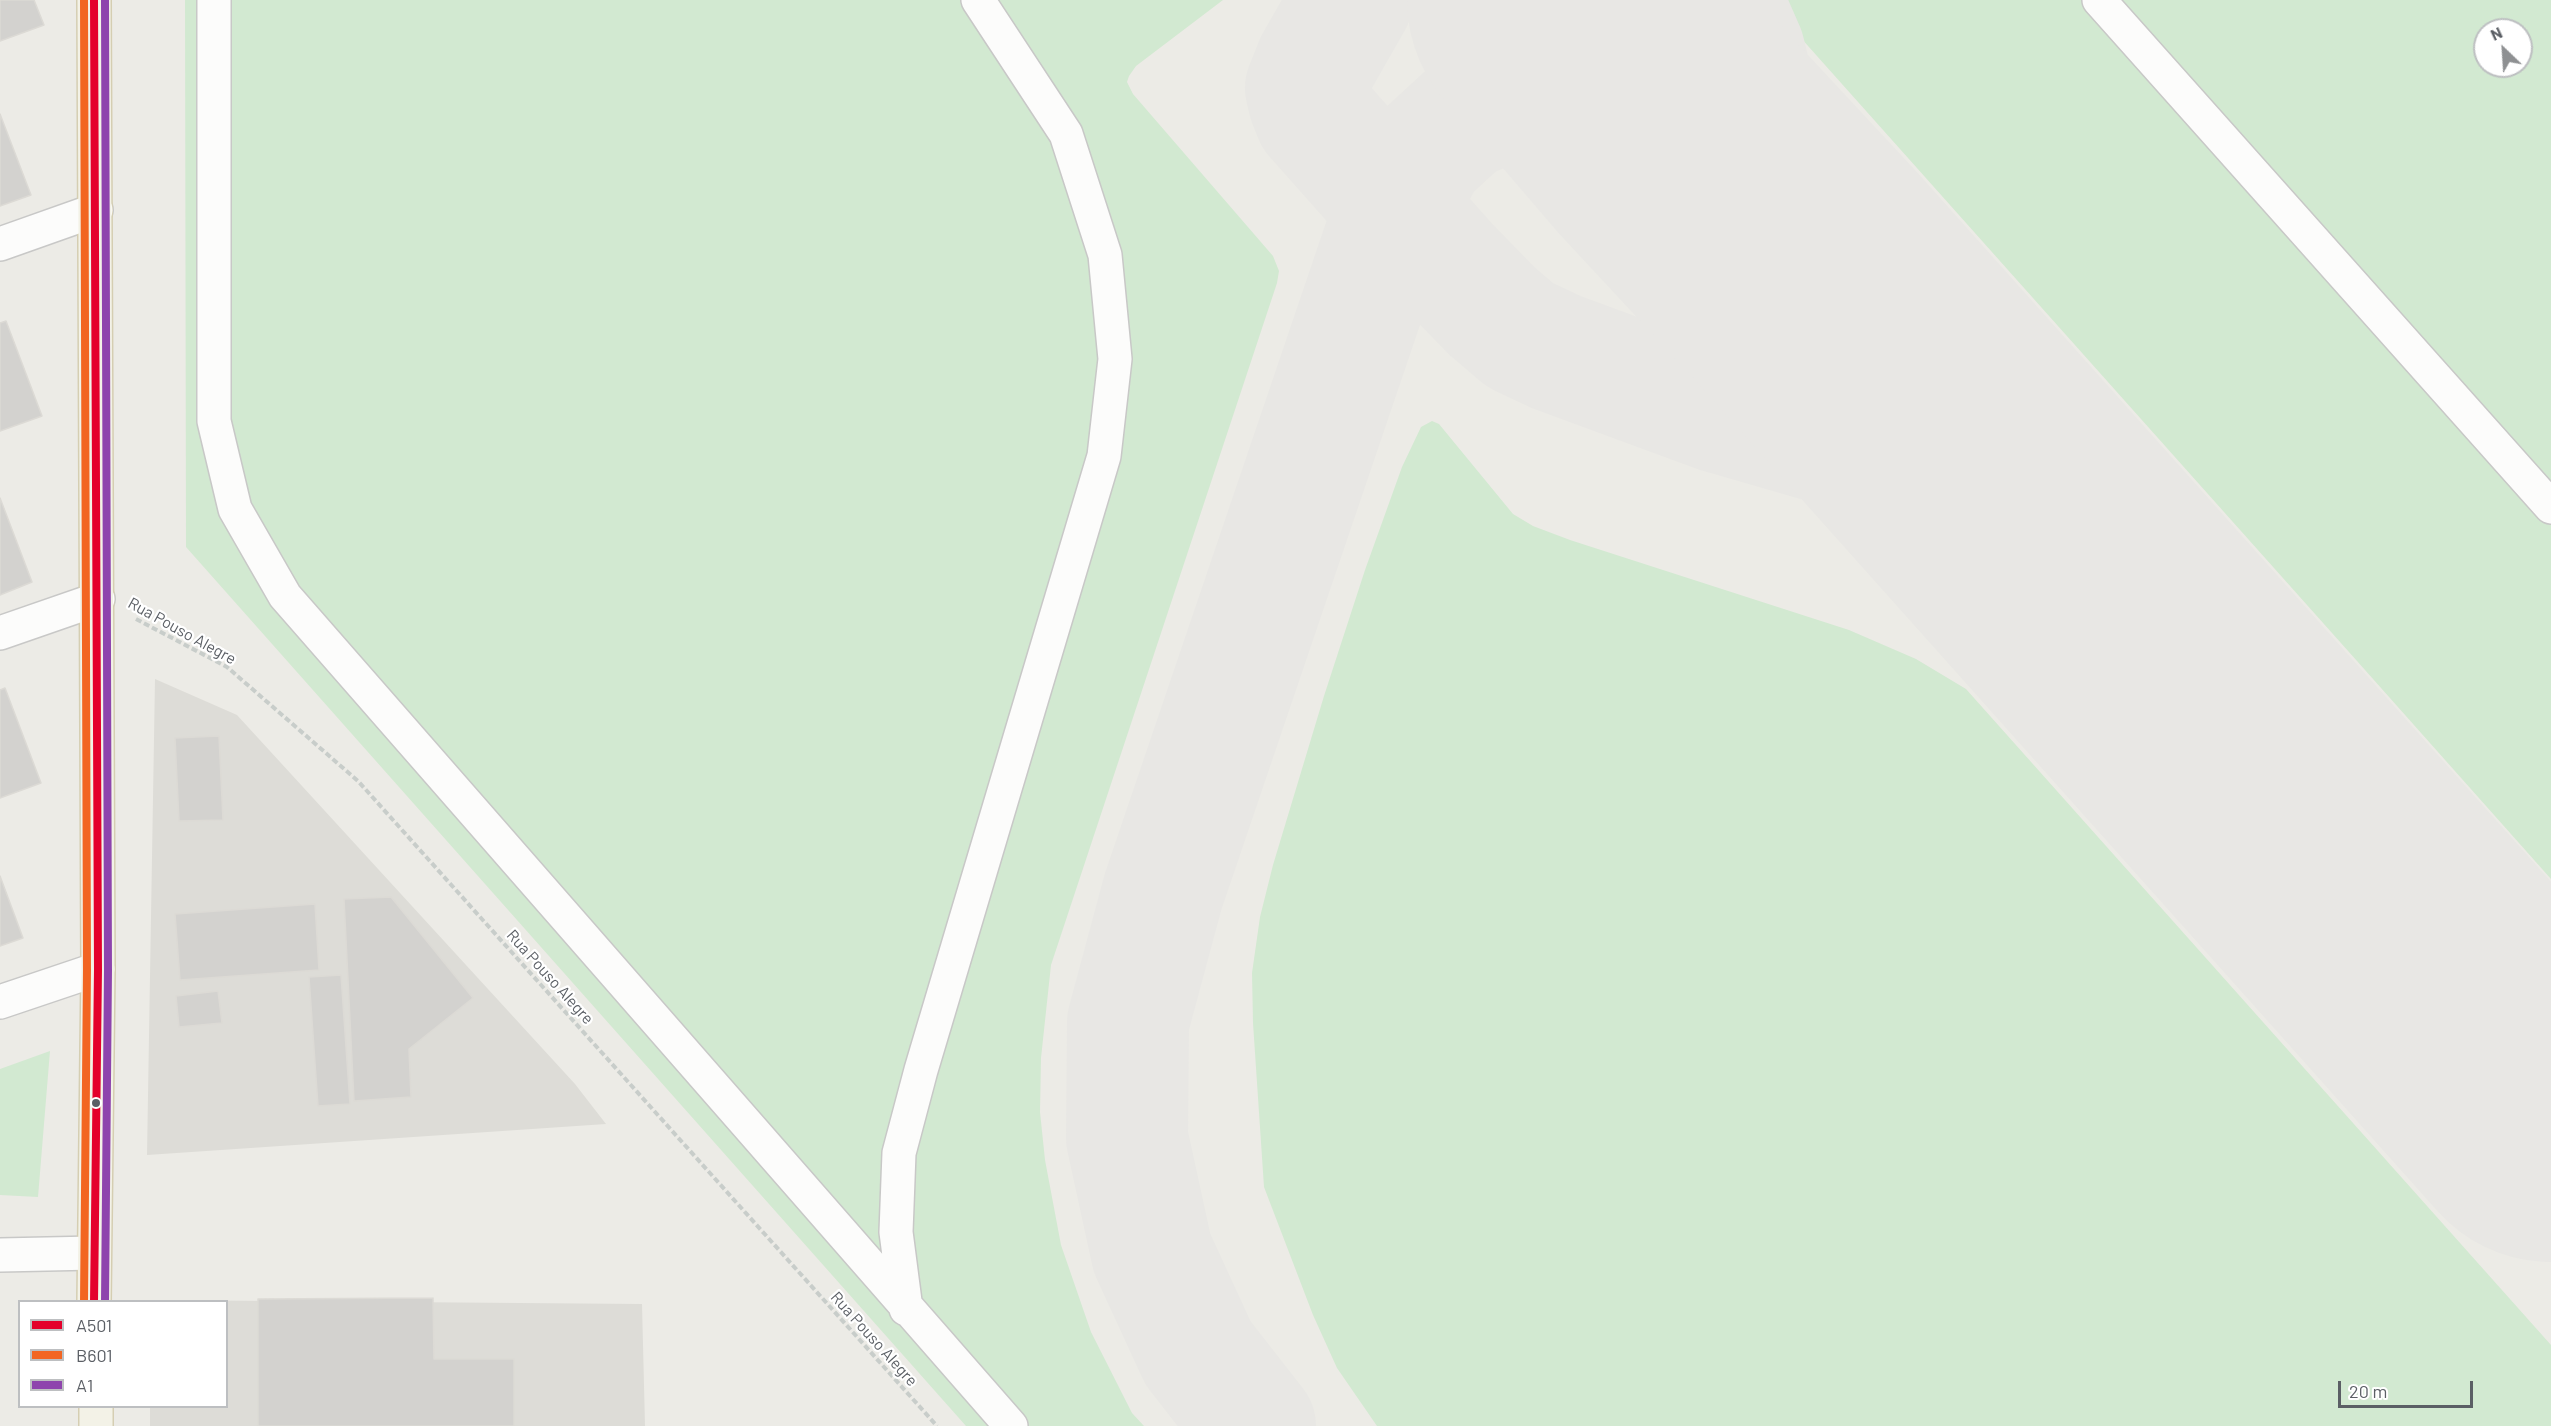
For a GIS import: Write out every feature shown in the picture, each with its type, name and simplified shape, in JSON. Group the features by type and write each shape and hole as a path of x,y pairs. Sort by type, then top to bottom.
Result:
{"main road":[{"path":"94,0 98,599 98,969 94,1300"},
{"path":"96,1408 96,1426"}],"street":[{"path":"214,0 214,421 235,509 285,596 906,1310 1011,1426"},
{"path":"906,1310 896,1232 899,1153 924,1058 1104,456 1115,359 1105,255 1066,134 978,0"},
{"path":"2099,0 2551,507"},
{"path":"0,244 96,210"},
{"path":"0,633 98,599"},
{"path":"0,1002 98,969"},
{"path":"0,1255 94,1253"}],"path":[{"name":"Rua Pouso Alegre","path":"98,599 227,667 358,781 937,1426"}],"shaded area":[{"path":"155,679 237,715 575,1084 606,1124 147,1155"},
{"path":"228,1301 642,1304 645,1426 150,1426 150,1408 228,1408"}],"green space":[{"path":"185,0 1223,0 1136,66 1127,82 1133,94 1273,256 1279,271 1277,283 1051,965 1041,1058 1040,1112 1045,1160 1061,1245 1091,1332 1132,1413 1144,1426 966,1426 186,547"},
{"path":"1767,0 2551,0 2551,879"},
{"path":"1432,421 1439,424 1513,514 1533,526 1849,630 1916,659 1966,689 2551,1345 2551,1426 1377,1426 1337,1368 1313,1315 1264,1187 1253,1023 1252,973 1260,917 1273,865 1365,570 1402,467 1421,427"},
{"path":"50,1051 38,1197 0,1195 0,1069"}],"building":[{"path":"0,0 34,0 44,25 0,41"},
{"path":"0,114 31,195 0,206"},
{"path":"6,321 42,416 0,431 0,323"},
{"path":"0,498 32,582 0,595"},
{"path":"5,688 41,783 0,798 0,690"},
{"path":"219,736 223,820 179,821 175,738"},
{"path":"0,876 23,938 0,946"},
{"path":"391,897 473,998 409,1049 411,1097 354,1101 344,899"},
{"path":"315,904 319,970 180,980 175,914"},
{"path":"341,975 350,1104 318,1106 309,977"},
{"path":"218,991 222,1023 179,1027 176,996"},
{"path":"433,1298 434,1359 514,1359 514,1426 258,1426 258,1299"}],"taxiway":[{"path":"1352,0 1316,63 1306,88 1315,116 1449,267 1492,311 1520,335 1556,352 1719,412 1826,443 1932,478 2032,528"},
{"path":"1716,0 1730,19 1744,51 1751,80 1760,171 1768,202 1806,276"},
{"path":"1255,1426 1198,1353 1152,1253 1127,1138 1128,1022 1163,892 1395,209 1425,154 1463,119 1509,100 1554,91 1610,99 1673,133"}],"runway":[{"path":"1559,0 1673,133 1806,276 2551,1110"}],"transit line":[{"name":"B601","path":"84,0 87,969 84,1300"},
{"name":"A501","path":"94,0 98,969 94,1300"},
{"name":"A1","path":"105,0 108,969 105,1300"}]}
